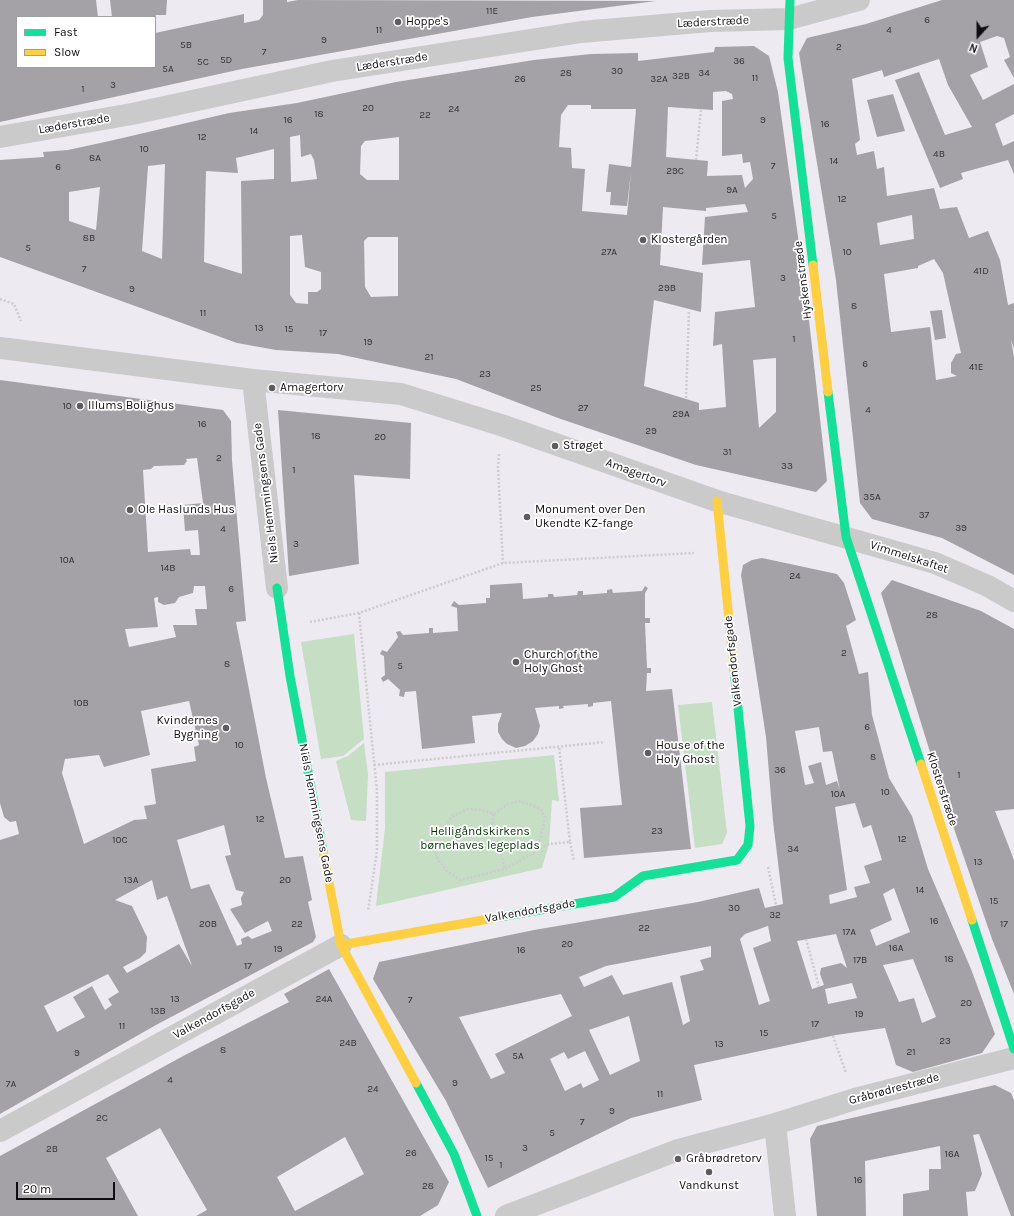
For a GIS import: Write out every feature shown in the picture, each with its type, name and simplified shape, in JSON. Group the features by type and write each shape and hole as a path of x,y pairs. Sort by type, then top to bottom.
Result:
{"street":[{"name":"Læderstræde","path":"0,137 132,114 332,71 581,32 710,21 859,0"},
{"name":"Hyskenstræde","path":"789,10 788,58 846,537"},
{"name":"Amagertorv","path":"0,348 253,380 401,394 504,426 718,501 846,537"},
{"name":"Niels Hemmingsens Gade","path":"253,380 290,676 341,946 454,1154 474,1215"},
{"name":"Valkendorfsgade","path":"0,1131 341,946 366,940 614,897 644,876 737,860 748,845 750,826 718,501"},
{"name":"Vimmelskaftet","path":"846,537 935,563 988,586 1014,601"},
{"name":"Klosterstræde","path":"846,537 1014,1049"},
{"name":"Gråbrødrestræde","path":"775,1124 855,1099 1014,1058"},
{"path":"506,1216 678,1150 775,1124 785,1216"}],"path":[{"path":"696,160 701,110"},
{"path":"686,398 689,310"},
{"path":"503,563 498,467 504,426"},
{"path":"283,628 359,613 503,563 722,550"},
{"path":"359,613 376,790 377,850 368,907 366,940"},
{"path":"374,765 605,742"},
{"path":"559,747 570,842 574,861"},
{"path":"505,869 500,854 492,842 490,830 494,814 508,804 520,801 532,804 541,809 545,818 537,852"},
{"path":"494,814 481,810 468,809 453,816 441,830 434,847 438,860 447,871 460,880 505,869 549,844 570,842"},
{"path":"426,840 435,843"},
{"path":"806,939 819,987"},
{"path":"832,1036 855,1099"}],"green space":[{"path":"354,634 364,739 343,756 321,759 301,642"},
{"path":"712,702 727,833 722,844 695,848 678,705"},
{"path":"364,743 368,774 366,821 351,820 336,761 348,756"},
{"name":"Helligåndskirkens børnehaves legeplads","path":"554,755 559,801 552,800 549,844 542,868 376,906 385,828 385,772"}],"building":[{"path":"0,0 96,0 98,16 16,16 16,68 156,68 156,33 244,14 244,23 259,20 263,15 263,0 287,0 287,2 298,0 656,1 532,17 242,69 0,122"},
{"path":"110,0 167,0 166,15 112,16"},
{"path":"942,0 1014,0 1014,78 1004,60 1010,57 1004,38 997,36 980,42 988,67 970,75 983,100 1014,84 1014,114 995,124 1003,146 1014,141 1014,174 1008,160 961,173 963,179 940,188 895,80 919,72 945,135 972,127 948,85 939,59 884,77 882,70 852,79 860,140 855,144 857,155 874,151 877,169 884,167 887,196 934,188 940,209 957,207 969,238 988,231 1000,260 1008,305 1014,303 1014,348 1011,340 1014,357 1014,575 942,538 872,519 860,503 836,280 799,53 807,38 866,24","holes":["912,215 914,239 880,245 877,223","934,259 943,273 961,353 956,354 951,363 951,373 957,376 936,380 930,327 891,332 884,274 918,268 918,266"]},
{"path":"754,46 769,56 778,92 807,302 827,481 816,492 696,465 558,418 456,379 338,354 276,350 237,343 0,257 0,160 44,157 43,152 68,150 229,113 297,103 396,82 534,60 591,54 638,53 638,61 714,52 715,47","holes":["726,91 732,94 733,99 722,101 722,156 742,154 743,163 750,162 753,179 745,188 742,175 707,176 708,161 666,157 668,107 713,110 713,92","568,105 591,105 591,109 636,109 631,167 609,164 606,192 611,192 610,205 627,206 631,172 627,215 582,211 585,169 572,168 571,148 559,147 561,115","300,135 301,157 311,154 314,160 317,179 291,182 290,137","399,137 399,180 367,180 360,174 361,146 365,141","274,149 274,179 241,181 242,274 204,262 206,171 238,173 236,158","165,164 162,259 142,251 148,166","100,187 96,230 69,221 69,192","745,204 748,212 705,217 702,265 750,260 755,307 715,312 713,346 722,344 726,407 699,410 699,403 644,386 654,300 701,312 703,273 660,265 663,207 706,211 706,208","302,235 305,267 321,272 321,289 317,292 308,292 308,304 296,303 290,295 290,236","368,237 398,237 398,296 371,297 365,287 364,241","776,358 776,412 759,428 753,360"]},
{"path":"893,94 905,131 877,137 867,100"},
{"path":"942,310 946,338 935,340 930,311"},
{"path":"0,380 223,410 231,421 232,461 246,621 236,622 266,778 285,858 303,856 312,900 308,902 316,937 313,942 156,1025 0,1114 0,840 19,834 16,821 10,822 4,817 0,803","holes":["197,458 203,503 183,505 185,531 198,530 200,555 191,555 190,549 148,552 143,470 151,469 154,466 184,465 187,461 186,459","194,586 205,586 207,609 195,609 197,625 173,625 176,637 129,647 125,629 158,627 154,598 158,597 158,602 164,605 175,603 179,597 193,593","189,701 199,745 194,747 196,761 151,769 156,804 144,806 147,819 134,820 84,844 62,773 65,759 99,755 104,767 150,755 141,711","224,825 231,855 225,856 236,890 244,892 241,898 242,905 230,909 245,933 268,921 272,931 252,939 248,936 241,939 242,944 237,946 209,884 191,889 177,840","152,880 157,900 167,896 192,966 179,944 127,973 123,967 140,958 146,952 147,937 132,906 115,900","108,974 119,992 108,999 112,1005 105,1010 92,986 73,997 85,1017 57,1032 44,1006"]},
{"path":"278,410 411,423 410,479 354,475 359,564 289,576"},
{"path":"762,558 837,574 844,583 856,620 846,626 859,674 868,672 872,715 889,778 912,816 928,869 971,969 995,1034 982,1053 913,1072 896,1065 885,1028 836,1035 694,1065 702,1100 631,1118 488,1188 446,1101 373,979 379,962 534,930 698,902 759,888 765,908 783,904 773,821 766,737 741,575 743,565 752,560","holes":["819,727 823,752 832,751 840,790 837,781 826,785 821,762 808,766 814,783 805,785 795,731","855,803 863,828 871,825 882,860 864,866 870,883 854,887 857,897 830,904 829,895 847,890 835,807","894,888 910,932 876,946 870,930 892,920 883,894","768,926 771,941 753,948 770,1001 759,1005 740,939 745,934","836,934 847,968 841,963 821,968 820,974 824,985 812,989 797,941","711,946 711,957 700,960 704,970 680,976 690,1021 683,1025 672,982 623,995 612,975 584,987 579,977 606,966","913,959 936,1017 922,1023 914,998 899,1002 883,965","852,983 857,998 828,1004 825,989","561,994 572,1016 495,1054 505,1073 491,1079 459,1017","629,1016 640,1061 610,1075 589,1030","585,1051 599,1080 583,1088 581,1083 565,1091 550,1059 564,1052 568,1059"]},
{"path":"892,580 981,611 1014,629 1014,809 995,811 1014,860 1014,994 992,939 950,817 881,593"},
{"name":"Church of the Holy Ghost","path":"522,583 523,599 548,597 548,594 553,594 554,597 577,595 578,591 583,591 583,595 607,593 607,590 612,589 613,593 642,591 645,586 648,588 645,593 645,618 650,618 650,623 645,623 647,668 651,668 651,673 647,673 646,691 672,689 691,849 584,858 580,808 622,805 611,701 593,703 593,706 588,707 588,704 563,706 564,708 559,709 559,706 535,708 540,726 538,734 533,741 525,746 516,748 507,744 502,739 498,732 498,724 502,713 472,716 475,743 422,749 416,691 405,692 404,697 399,696 400,690 388,679 383,682 381,678 385,675 384,656 380,654 382,650 387,652 398,637 396,632 400,631 403,635 429,633 429,628 433,628 433,633 458,631 457,608 451,606 454,601 459,605 486,603 486,598 490,598 490,585"},
{"path":"329,969 449,1182 438,1205 420,1216 196,1216 207,1210 160,1128 106,1158 138,1216 0,1216 0,1156 185,1055 289,1002 284,994","holes":["345,1137 364,1174 295,1211 277,1177"]},
{"path":"995,1085 1011,1093 1014,1100 1014,1216 1011,1216 979,1134 973,1135 982,1174 975,1191 966,1192 968,1216 903,1216 903,1194 929,1190 929,1169 941,1169 940,1146 865,1161 866,1216 817,1216 810,1139 817,1126"}],"traffic: fast":[{"path":"790,0 788,58 813,265"},
{"path":"828,392 846,537 921,764"},
{"path":"277,588 290,676 323,851"},
{"path":"500,917 614,897 643,876 737,860 748,845 750,826 734,669"},
{"path":"972,920 1014,1049"},
{"path":"416,1083 454,1154 477,1216"}],"traffic: slow":[{"path":"813,265 828,392"},
{"path":"717,501 734,669"},
{"path":"921,764 972,920"},
{"path":"323,851 341,945 416,1083"},
{"path":"341,945 500,917"}],"place":[{"name":"Hoppe's","path":"398,22"},
{"name":"Klostergården","path":"643,240"},
{"name":"Amagertorv","path":"272,388"},
{"name":"Illums Bolighus","path":"80,406"},
{"name":"Strøget","path":"555,446"},
{"name":"Ole Haslunds Hus","path":"130,510"},
{"name":"Monument over Den Ukendte KZ-fange","path":"527,517"},
{"name":"Church of the Holy Ghost","path":"516,662"},
{"name":"Kvindernes Bygning","path":"226,728"},
{"name":"House of the Holy Ghost","path":"648,753"},
{"name":"Gråbrødretorv","path":"678,1159"},
{"name":"Vandkunst","path":"709,1172"}]}
